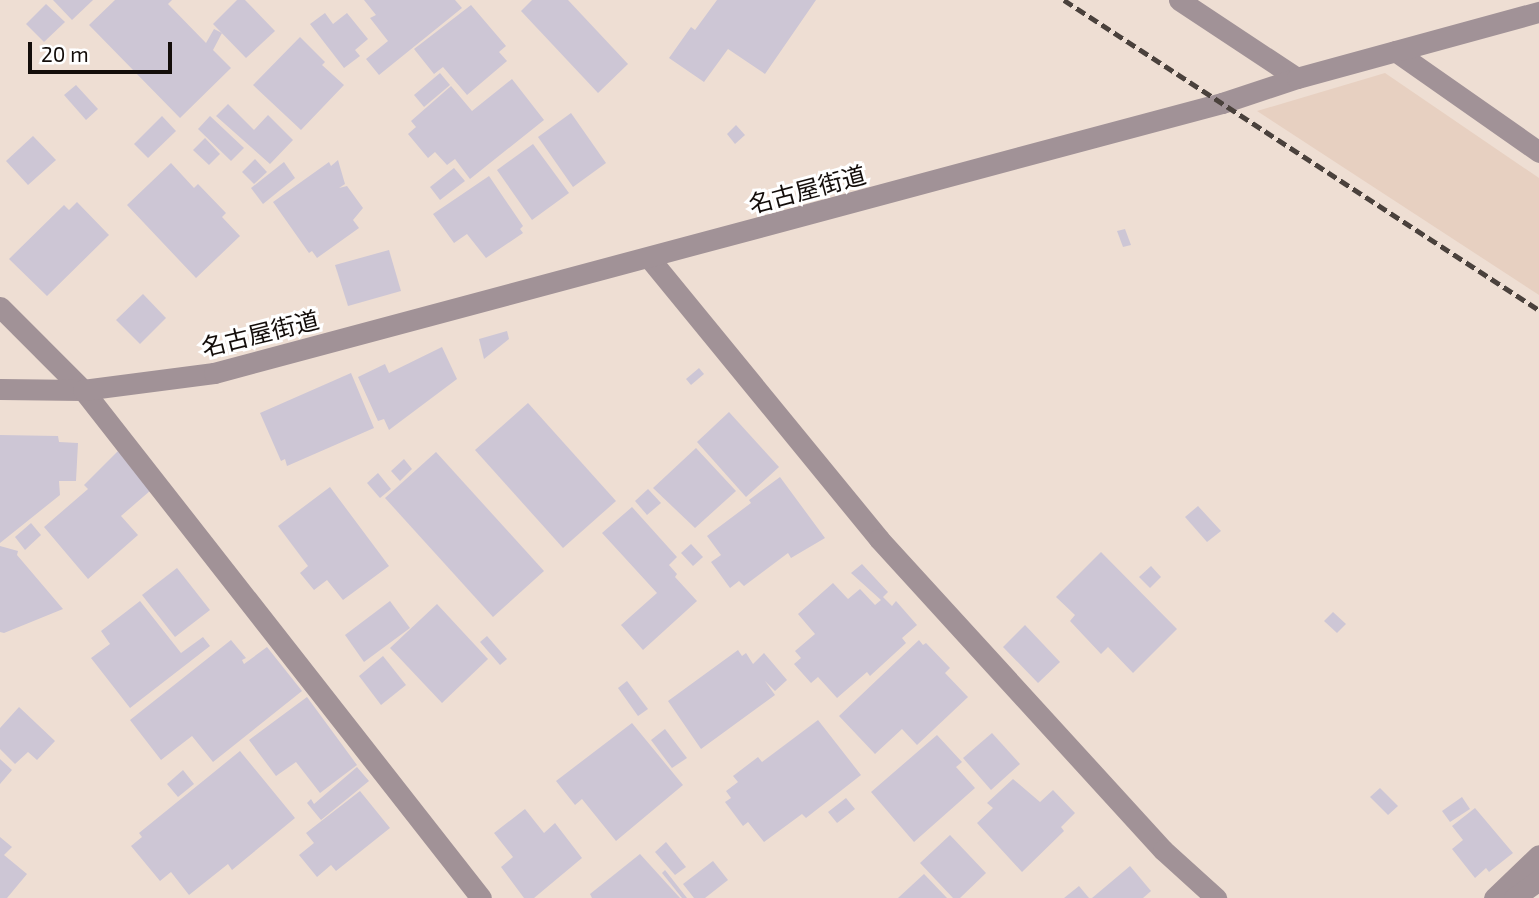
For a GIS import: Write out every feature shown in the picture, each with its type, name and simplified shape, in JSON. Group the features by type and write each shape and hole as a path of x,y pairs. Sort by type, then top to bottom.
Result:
{"street":[{"path":"1179,0 1297,78"},
{"name":"名古屋街道","path":"0,389 83,390 214,373 650,259 1222,103 1297,78 1539,12"},
{"path":"1395,51 1539,152"},
{"path":"650,259 879,539 1163,850 1216,898"},
{"path":"0,307 83,390 481,898"},
{"path":"1494,898 1539,855"},
{"path":"1514,898 1539,880"}],"shaded area":[{"path":"1385,73 1539,178 1539,295 1257,111"}],"building":[{"path":"53,0 93,0 72,20"},
{"path":"115,0 172,0 168,4 206,43 214,29 222,33 213,50 231,68 180,118 89,25"},
{"path":"237,0 245,0 275,31 246,58 213,24"},
{"path":"364,0 455,0 462,8 379,75 366,59 388,41 370,18 376,15"},
{"path":"532,0 568,0 628,64 598,93 521,11"},
{"path":"717,0 816,0 765,74 728,49 704,82 669,58 691,27 695,30"},
{"path":"46,4 65,22 44,42 26,24"},
{"path":"471,5 506,46 499,52 507,61 467,95 443,67 434,74 414,49"},
{"path":"325,13 333,24 347,13 368,39 355,50 360,56 344,68 310,24"},
{"path":"300,37 325,62 322,65 344,85 301,130 253,85"},
{"path":"440,73 450,85 424,107 414,95"},
{"path":"512,79 544,120 470,179 455,159 447,165 435,152 428,158 408,134 416,127 411,121 451,86 472,111"},
{"path":"76,85 98,109 86,120 64,95"},
{"path":"228,104 254,130 268,115 293,140 270,164 216,116"},
{"path":"571,113 606,163 573,187 538,137"},
{"path":"162,116 176,131 148,158 134,144"},
{"path":"210,116 244,148 231,161 198,129"},
{"path":"736,125 745,135 735,144 727,134"},
{"path":"33,136 56,160 28,185 6,161"},
{"path":"205,138 220,154 209,165 193,150"},
{"path":"533,144 569,193 532,220 497,170"},
{"path":"255,159 267,172 254,184 242,172"},
{"path":"338,160 345,184 339,188 347,186 363,208 353,220 359,228 317,258 312,251 309,253 273,202 329,162 331,166"},
{"path":"284,162 295,178 263,204 251,188"},
{"path":"171,163 194,188 198,184 226,213 222,217 240,236 196,278 127,205"},
{"path":"454,168 465,181 440,200 430,187"},
{"path":"489,176 523,226 520,229 523,233 486,258 467,234 454,243 433,214"},
{"path":"77,202 109,235 47,296 9,259 64,205 69,210"},
{"path":"1125,229 1131,245 1123,247 1117,231"},
{"path":"389,250 401,291 348,306 335,265"},
{"path":"143,294 166,318 140,344 116,320"},
{"path":"507,331 509,339 484,359 479,339"},
{"path":"442,347 457,379 389,430 384,419 378,421 358,377 385,364 389,373"},
{"path":"699,368 704,374 691,385 686,379"},
{"path":"351,373 374,428 287,466 285,459 281,461 260,413"},
{"path":"528,403 616,501 563,548 475,450"},
{"path":"729,412 779,467 746,497 697,442"},
{"path":"0,435 58,436 59,442 78,443 76,481 59,481 60,495 0,543"},
{"path":"696,448 736,491 695,528 653,488"},
{"path":"118,451 151,490 121,516 138,535 88,579 44,527 88,489 84,485"},
{"path":"436,452 544,571 493,617 385,498"},
{"path":"404,459 412,469 400,481 391,471"},
{"path":"378,473 391,489 380,498 367,483"},
{"path":"780,477 825,538 791,558 788,553 744,586 739,581 730,588 711,562 721,555 707,536"},
{"path":"330,487 389,566 343,600 327,580 314,590 300,573 308,566 278,526"},
{"path":"648,489 661,503 647,515 635,501"},
{"path":"1198,506 1221,531 1207,542 1185,517"},
{"path":"632,507 677,557 669,565 677,574 675,577 697,601 643,650 621,625 657,593 602,533"},
{"path":"31,523 41,535 25,550 15,537"},
{"path":"691,544 703,557 693,566 681,553"},
{"path":"0,546 18,551 17,555 63,609 4,633 0,632"},
{"path":"1101,552 1177,629 1133,673 1108,647 1101,654 1070,621 1075,615 1056,597"},
{"path":"862,564 888,592 883,597 892,606 896,601 917,625 902,638 906,643 870,676 867,672 837,698 818,677 811,683 794,664 801,658 795,651 815,634 798,614 833,583 848,599 860,589 875,605 881,600 851,573"},
{"path":"1151,566 1161,577 1150,588 1139,577"},
{"path":"177,568 210,610 175,637 142,595"},
{"path":"140,601 181,653 203,637 210,646 130,708 91,658 110,644 101,631"},
{"path":"390,601 410,628 364,662 345,635"},
{"path":"437,604 488,659 442,703 390,648"},
{"path":"1333,612 1346,624 1337,633 1324,621"},
{"path":"1025,625 1060,662 1038,683 1003,647"},
{"path":"487,636 507,659 500,665 480,642"},
{"path":"231,640 246,658 242,660 244,664 267,647 302,691 213,762 192,736 161,760 130,720"},
{"path":"919,640 923,645 926,643 950,668 945,673 968,697 917,745 902,729 875,754 839,716"},
{"path":"738,650 742,656 746,653 753,664 764,653 787,680 775,691 765,681 775,695 701,749 668,701"},
{"path":"383,656 406,685 381,705 359,676"},
{"path":"627,681 648,709 638,716 618,688"},
{"path":"307,697 357,765 320,793 296,762 276,776 249,740"},
{"path":"19,707 55,741 37,760 28,752 15,764 0,749 0,728"},
{"path":"818,720 861,775 806,818 802,814 764,842 748,822 743,826 725,802 731,798 726,791 738,782 733,776 758,757 762,762"},
{"path":"632,723 683,785 616,841 582,799 575,805 556,781"},
{"path":"665,729 687,758 672,768 651,740"},
{"path":"992,733 1020,764 991,790 963,758"},
{"path":"937,735 962,762 956,767 975,788 914,842 871,792"},
{"path":"240,751 295,818 232,870 228,864 189,895 171,872 160,881 131,846 142,837 139,833"},
{"path":"0,759 12,770 0,784"},
{"path":"357,767 369,781 321,820 307,803 311,799 314,804"},
{"path":"183,770 194,784 178,797 167,784"},
{"path":"1013,779 1040,802 1053,790 1075,813 1061,827 1064,831 1022,872 977,823 993,808 987,803"},
{"path":"1380,788 1398,806 1388,815 1370,797"},
{"path":"360,791 390,828 336,871 331,865 317,877 299,855 314,843 306,833"},
{"path":"1462,797 1470,809 1450,822 1442,811"},
{"path":"846,798 855,809 837,823 828,812"},
{"path":"1475,808 1513,853 1489,872 1486,868 1475,878 1452,849 1463,840 1452,826"},
{"path":"525,809 544,833 555,823 582,858 534,898 524,898 501,867 513,857 494,833"},
{"path":"950,835 986,873 960,898 953,898 920,863"},
{"path":"0,837 12,847 4,855 27,874 7,898 0,898"},
{"path":"666,842 686,867 675,875 655,852"},
{"path":"640,854 680,898 592,898 590,894"},
{"path":"713,861 728,880 705,898 694,898 683,884"},
{"path":"1130,866 1151,891 1143,898 1092,898"},
{"path":"665,870 687,898 682,898 662,873"},
{"path":"924,874 947,898 898,898"},
{"path":"1079,886 1089,898 1064,898"}],"railway":[{"path":"1064,0 1539,310"}]}
